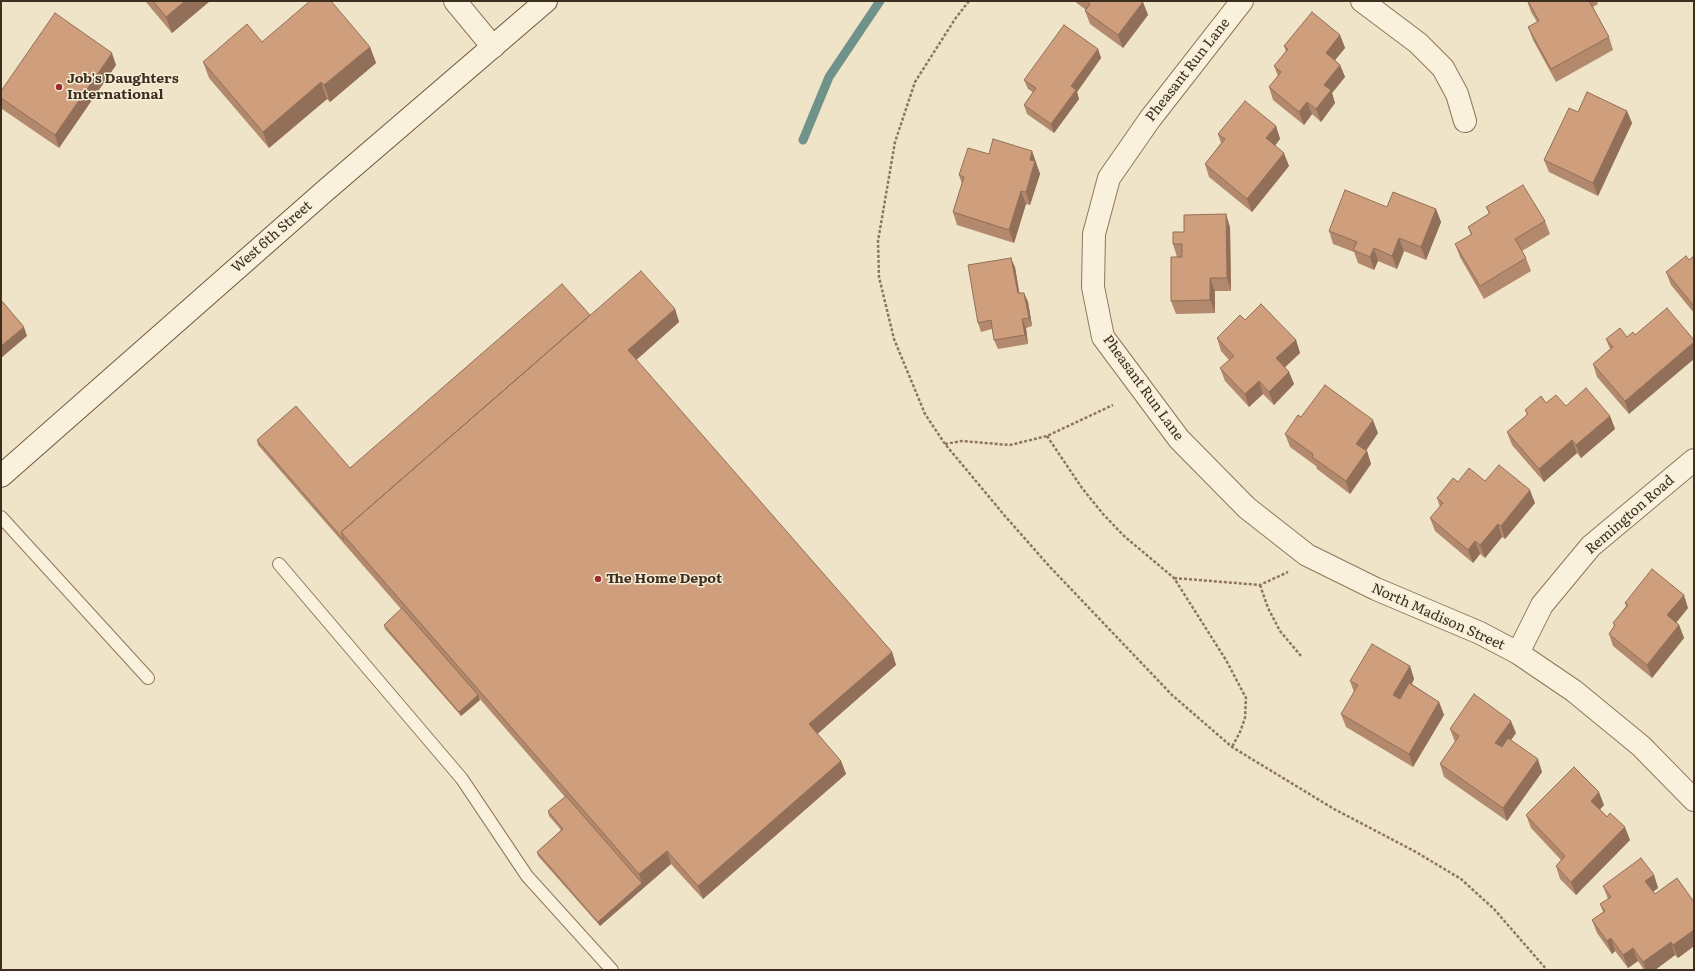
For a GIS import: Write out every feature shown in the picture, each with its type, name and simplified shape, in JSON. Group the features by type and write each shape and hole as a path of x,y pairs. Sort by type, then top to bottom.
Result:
{"street":[{"path":"455,1 493,47"},
{"name":"West 6th Street","path":"1,476 326,190 546,1"},
{"name":"Pheasant Run Lane","path":"1242,1 1150,119 1109,178 1094,234 1094,287 1103,337 1179,439 1247,508"},
{"path":"1362,1 1418,43 1443,68 1457,94 1465,121"},
{"name":"Remington Road","path":"1518,653 1542,605 1591,546 1694,460"},
{"name":"North Madison Street","path":"1247,508 1306,555 1376,589 1480,633 1518,653 1574,691 1641,746 1694,800"}],"lane":[{"path":"1,517 148,678"},
{"path":"279,564 462,779 527,876 612,970"}],"path":[{"path":"969,1 955,19 915,82 895,142 878,241 879,277 894,339 925,414 945,444 1005,516 1056,573 1172,695 1232,747 1334,809 1416,852 1461,879 1494,909 1547,970"},
{"path":"945,444 962,441 1010,445 1047,436 1113,405"},
{"path":"1047,436 1082,488 1103,514 1124,536 1174,578 1226,660 1246,698 1245,718 1232,747"},
{"path":"1174,578 1260,585 1277,579 1290,571"},
{"path":"1260,585 1268,608 1280,630 1301,656"}],"building":[{"path":"153,1 185,1 166,17"},
{"path":"310,1 331,1 370,47 324,85 321,82 263,132 203,62 247,24 262,42"},
{"path":"1087,1 1143,2 1118,35 1085,11 1090,4"},
{"path":"1528,1 1589,1 1609,37 1551,69 1528,27 1539,21"},
{"path":"1312,12 1340,35 1326,53 1340,65 1324,85 1331,90 1316,109 1307,102 1299,112 1269,87 1281,72 1274,66 1288,49 1284,46"},
{"name":"Job's Daughters International","path":"55,13 112,53 55,135 1,98 1,91"},
{"path":"1064,25 1098,49 1071,86 1076,90 1051,124 1024,105 1036,88 1024,80"},
{"path":"1587,92 1627,111 1593,183 1544,160 1569,108 1578,112"},
{"path":"1245,101 1276,126 1266,138 1284,153 1247,199 1205,164 1225,139 1218,134"},
{"path":"993,139 1032,151 1030,160 1035,161 1026,192 1021,191 1009,230 953,212 964,177 959,175 968,148 989,154"},
{"path":"1523,185 1545,221 1515,239 1526,258 1480,286 1455,244 1472,234 1468,227 1490,213 1486,207"},
{"path":"1345,190 1387,207 1393,192 1436,209 1421,247 1399,238 1392,256 1374,248 1370,257 1353,250 1357,242 1329,231"},
{"path":"1226,214 1227,278 1210,278 1210,300 1171,301 1171,257 1182,257 1182,244 1173,244 1173,232 1184,232 1184,215"},
{"path":"1686,256 1689,260 1694,256 1694,306 1666,272"},
{"path":"1011,258 1018,293 1024,293 1029,318 1022,319 1025,335 994,340 991,320 978,323 968,265"},
{"name":"The Home Depot","path":"641,271 675,309 628,350 892,652 809,724 841,761 698,886 667,851 639,874 341,532"},
{"path":"562,284 590,315 341,532 344,540 257,440 296,406 350,468"},
{"path":"1,300 24,327 1,346"},
{"path":"1261,304 1296,340 1276,358 1289,372 1269,392 1259,381 1245,394 1220,368 1234,356 1217,338 1240,315 1245,320"},
{"path":"1667,308 1694,340 1694,342 1625,401 1593,364 1613,347 1606,339 1620,328 1627,337 1633,332 1635,335"},
{"path":"1325,385 1373,420 1356,444 1367,451 1346,481 1312,457 1313,454 1285,434 1298,415 1301,417"},
{"path":"1586,388 1610,416 1576,445 1572,440 1539,469 1507,432 1528,414 1525,410 1541,396 1546,403 1556,395 1566,406"},
{"path":"1499,465 1530,490 1501,526 1498,524 1480,545 1475,541 1468,550 1430,518 1443,503 1437,498 1453,478 1458,482 1469,468 1485,481"},
{"path":"1652,569 1684,595 1667,615 1679,625 1647,665 1609,634 1615,625 1613,623 1628,605 1625,603"},
{"path":"402,608 478,695 459,712 384,625"},
{"path":"1372,644 1410,666 1393,695 1400,699 1409,683 1439,702 1409,754 1341,714 1358,685 1350,681"},
{"path":"1474,694 1511,721 1495,743 1502,747 1508,738 1538,759 1503,808 1440,764 1459,736 1450,729"},
{"path":"1574,767 1599,792 1591,801 1607,817 1610,813 1625,827 1571,882 1556,866 1565,856 1526,815"},
{"path":"566,796 642,883 598,922 537,852 563,829 548,811"},
{"path":"1641,858 1654,875 1645,881 1655,894 1677,878 1694,902 1694,930 1673,945 1671,942 1643,962 1633,948 1623,955 1611,938 1607,941 1592,920 1605,911 1600,904 1611,897 1603,886"}],"waterway":[{"path":"803,140 829,77 880,1"}],"place":[{"name":"Job's Daughters International","path":"59,87"},
{"name":"The Home Depot","path":"598,579"}]}
